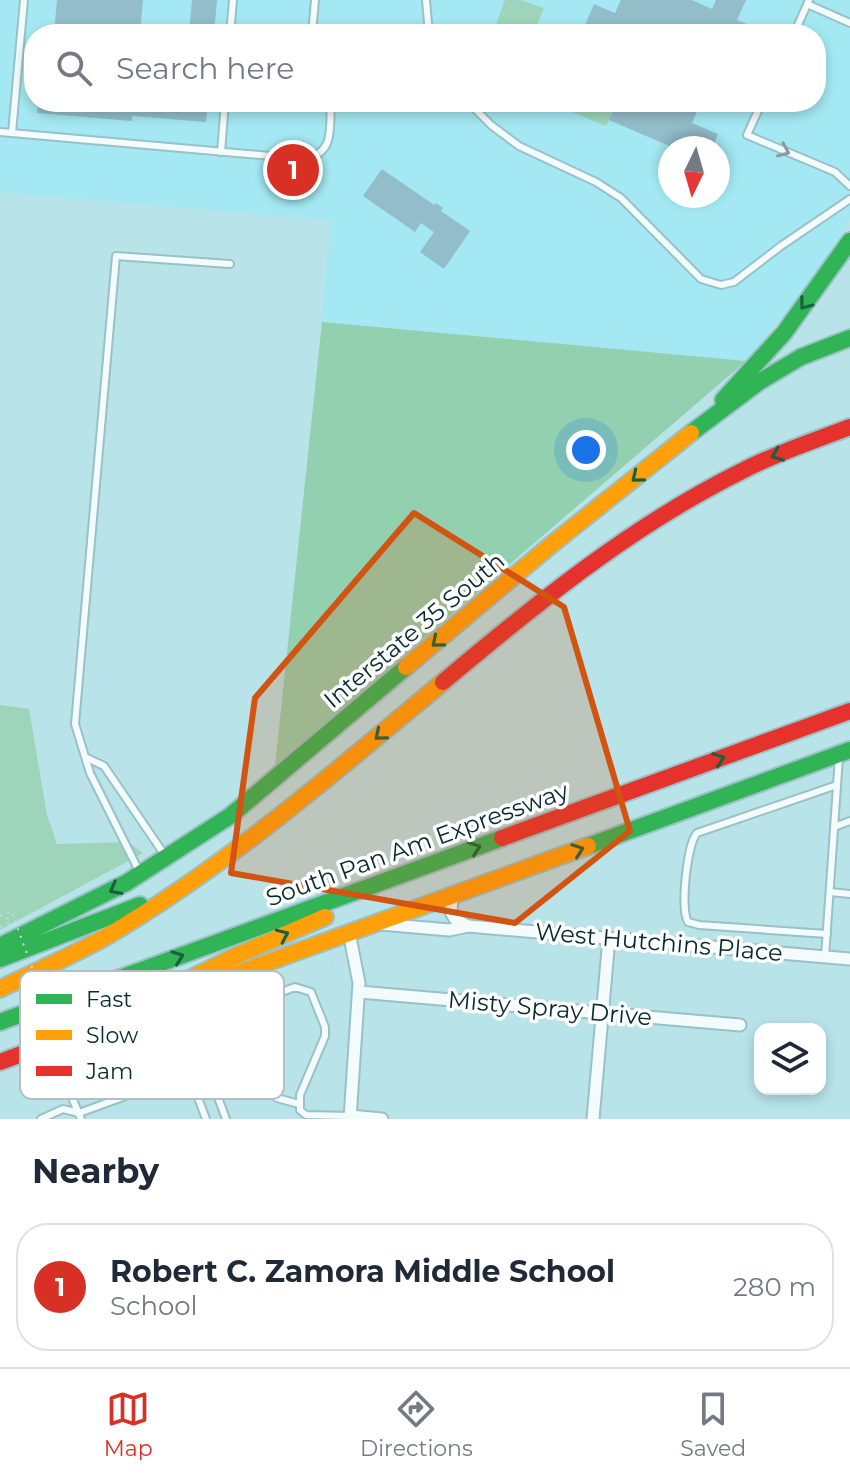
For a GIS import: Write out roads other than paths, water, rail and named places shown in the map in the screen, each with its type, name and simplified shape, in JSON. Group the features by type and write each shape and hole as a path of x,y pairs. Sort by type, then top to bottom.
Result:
{"main road":[{"path":"698,428 784,333 850,241"},
{"name":"Interstate 35 South","path":"0,946 141,874 230,816 551,545 698,428 759,382 801,357 850,338"},
{"path":"36,971 107,936 224,860 283,816 547,595 624,539 717,484 764,461 850,427"},
{"name":"South Pan Am Expressway","path":"140,971 850,711"},
{"path":"257,971 349,932 845,752"},
{"path":"0,959 134,908 224,860"},
{"path":"206,971 383,892 444,860"},
{"path":"0,989 20,979"},
{"name":"South Pan Am Expressway","path":"0,1022 20,1015"},
{"path":"1,1068 20,1060"}],"street":[{"path":"452,896 451,912 455,919 468,926"},
{"name":"West Hutchins Place","path":"375,924 449,930 468,926 850,959"},
{"path":"349,932 358,971 359,992 350,1118 382,1119"},
{"path":"593,1119 609,938"},
{"name":"Misty Spray Drive","path":"359,992 740,1025"}],"lane":[{"path":"12,133 24,0"},
{"path":"231,24 233,0"},
{"path":"313,24 315,0"},
{"path":"426,0 428,24"},
{"path":"798,24 808,2 850,23"},
{"path":"221,152 224,112"},
{"path":"0,132 304,159 320,155 327,147 330,112"},
{"path":"478,112 519,146 596,182 621,198 701,279 721,285 734,282 850,199"},
{"path":"757,112 747,135 835,172 850,186"},
{"path":"141,874 90,773 75,724 116,256 230,264"},
{"path":"825,957 837,785 845,752"},
{"path":"87,758 104,766 167,858"},
{"path":"827,934 694,924 685,919 683,911 691,842 697,833 837,785"},
{"path":"834,827 850,821"},
{"path":"830,892 850,894"},
{"path":"284,991 295,987 311,992 325,1027 325,1036 300,1095 303,1117 350,1118"},
{"path":"41,1119 63,1109 80,1116 124,1099"},
{"path":"198,1099 206,1119"},
{"path":"219,1099 226,1119"},
{"path":"281,1099 299,1104"}],"place":[{"name":"Robert C. Zamora Middle School","path":"293,170"}]}
